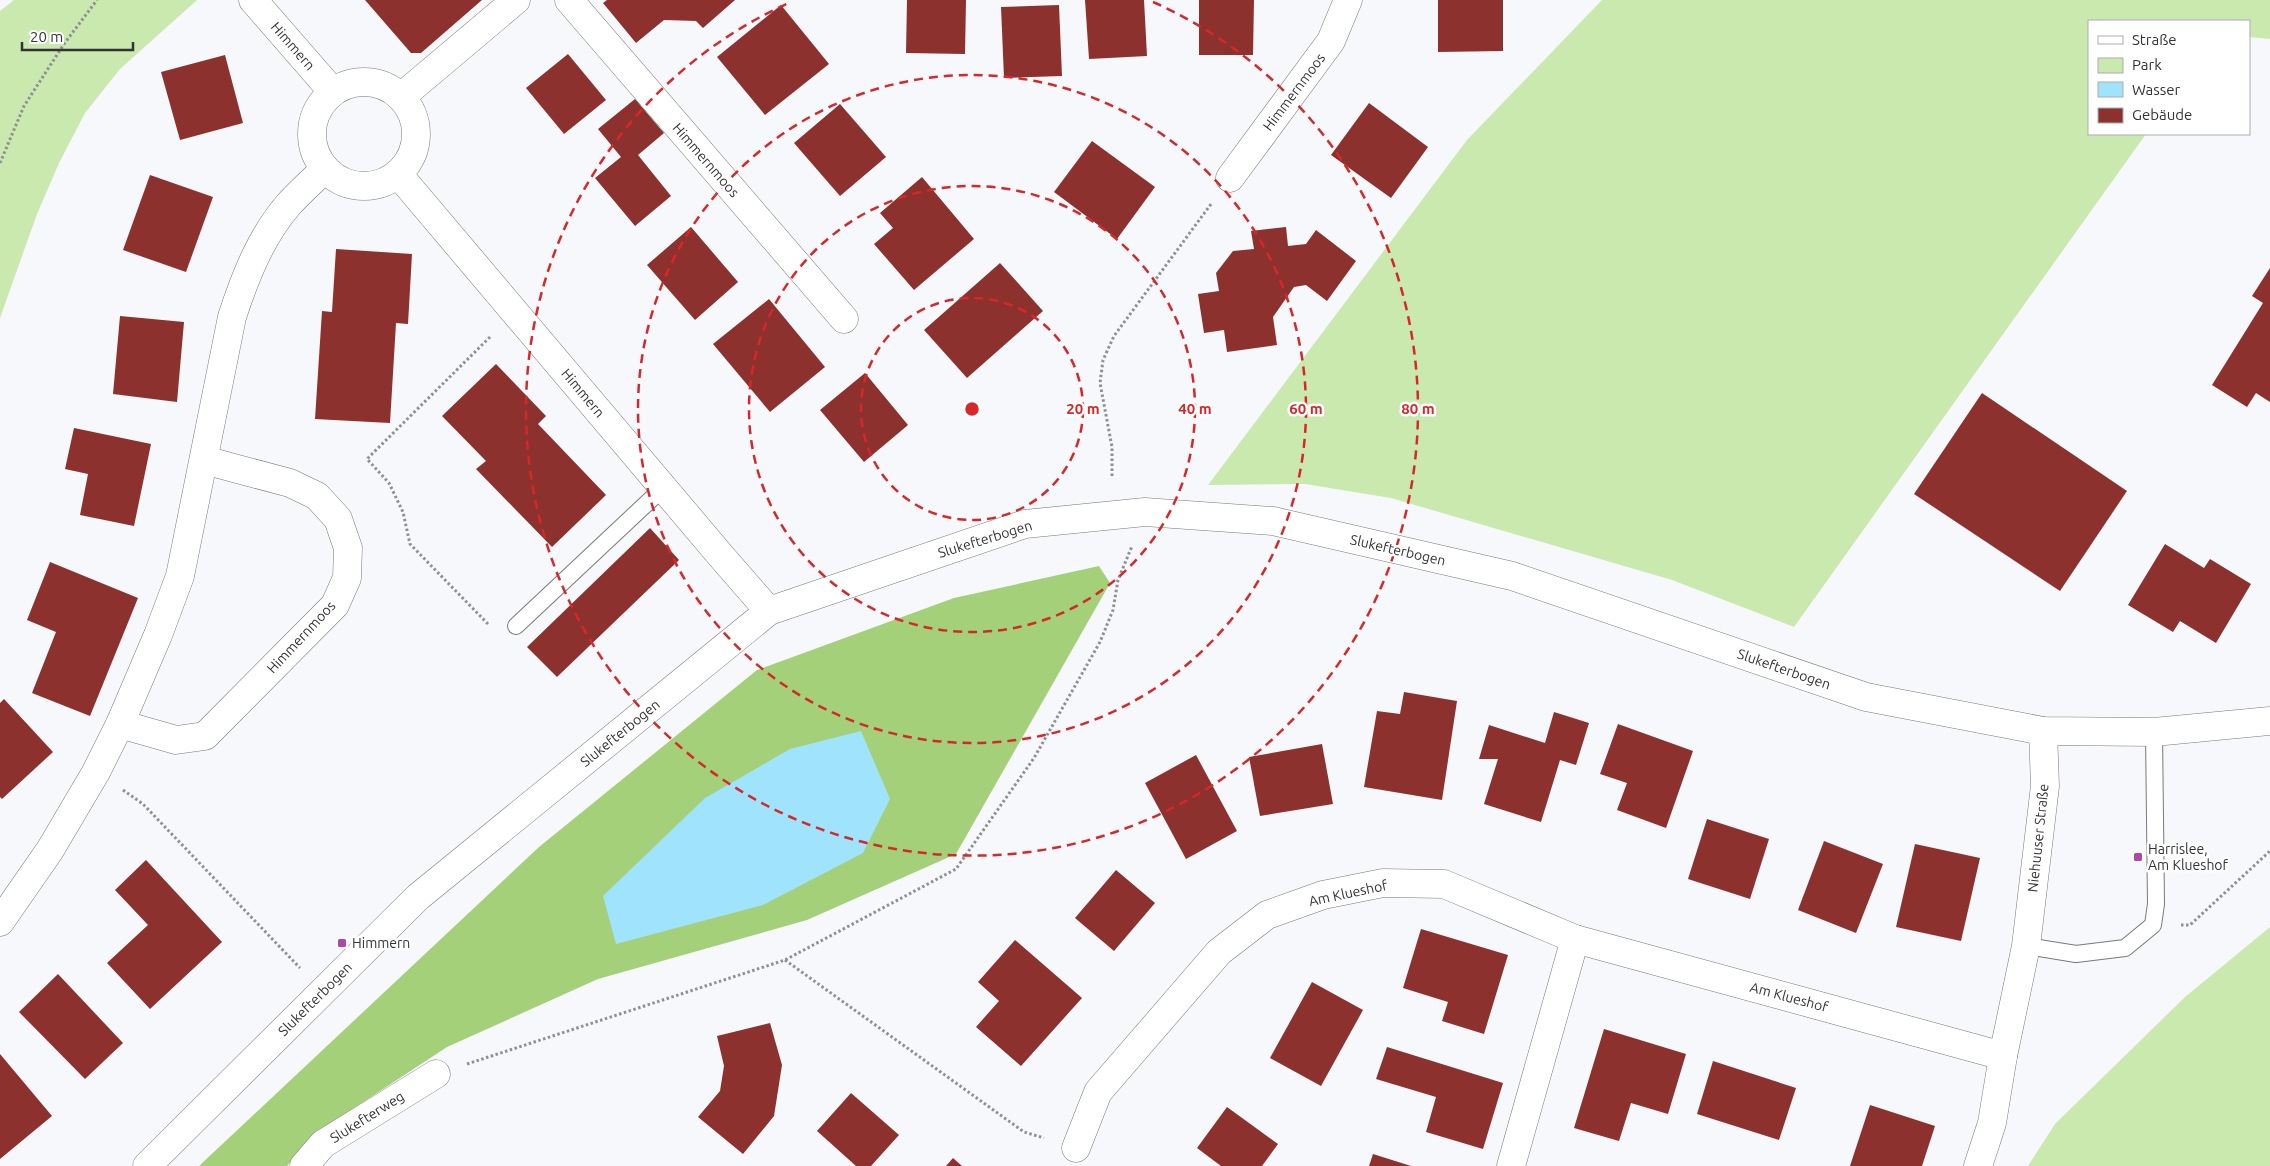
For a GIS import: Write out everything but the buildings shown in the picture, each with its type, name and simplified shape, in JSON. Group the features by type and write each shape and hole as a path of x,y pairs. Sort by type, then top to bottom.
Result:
{"street":[{"name":"Himmern","path":"253,0 333,92"},
{"path":"400,97 516,0"},
{"name":"Himmernmoos","path":"568,0 844,319"},
{"name":"Himmernmoos","path":"1230,178 1331,41 1348,0"},
{"path":"368,82 385,86 400,97 411,110 416,127 415,144 409,160 398,174 374,186 360,186 347,184 335,178 325,169 316,154 312,137 314,120 321,104 333,92 349,84 368,82"},
{"path":"0,922 50,850 96,772 120,724 180,576 232,317 245,278 264,240 288,205 325,169"},
{"name":"Himmern","path":"398,174 769,611"},
{"name":"Himmernmoos","path":"120,724 176,740 205,736 335,606 347,578 348,548 338,519 318,496 290,483 204,460"},
{"name":"Slukefterbogen","path":"147,1166 418,897 769,611 1025,524 1145,512 1273,521 1512,576 1866,697 2044,731"},
{"path":"2044,731 2154,732 2270,721"},
{"name":"Niehuuser Straße","path":"1978,1166 1992,1123 2003,1056 2026,946 2045,786 2044,731"},
{"name":"Am Klueshof","path":"1076,1148 1098,1092 1219,952 1267,915 1324,895 1383,883 1444,884 1575,939 2003,1056"},
{"path":"1511,1166 1575,939"},
{"name":"Slukefterweg","path":"304,1166 323,1144 436,1074"}],"lane":[{"path":"516,626 663,488"},
{"path":"2026,946 2076,954 2125,948 2153,925 2156,904 2154,732"}],"path":[{"path":"0,163 24,106 64,44 97,0"},
{"path":"1112,476 1112,447 1100,383 1103,360 1114,336 1230,178"},
{"path":"516,626 490,626 410,544 403,512 389,483 367,459 496,332 517,315"},
{"path":"436,1074 785,960 956,869 1034,758 1100,642 1114,610 1118,580 1145,512"},
{"path":"96,772 143,804 322,991"},
{"path":"2153,925 2190,925 2270,852"},
{"path":"785,960 1024,1132 1076,1148"}],"green space":[{"path":"14,0 197,0 120,69 85,113 59,163 37,214 0,318 0,11"},
{"path":"1602,0 2270,0 2270,39 2250,37 2250,20 2088,20 2088,135 2145,135 1794,627 1672,580 1391,498 1305,484 1208,485 1467,140"},
{"path":"1099,566 1110,583 956,854 807,920 598,979 447,1047 313,1135 287,1166 199,1166 539,847 757,670 954,598"},
{"path":"2270,927 2270,1166 2028,1166 2055,1124 2185,997"}],"water":[{"path":"861,731 890,799 863,853 763,905 616,944 603,896 705,798 790,749"}],"place":[{"name":"Harrislee, Am Klueshof","path":"2138,857"},
{"name":"Himmern","path":"342,943"}]}
